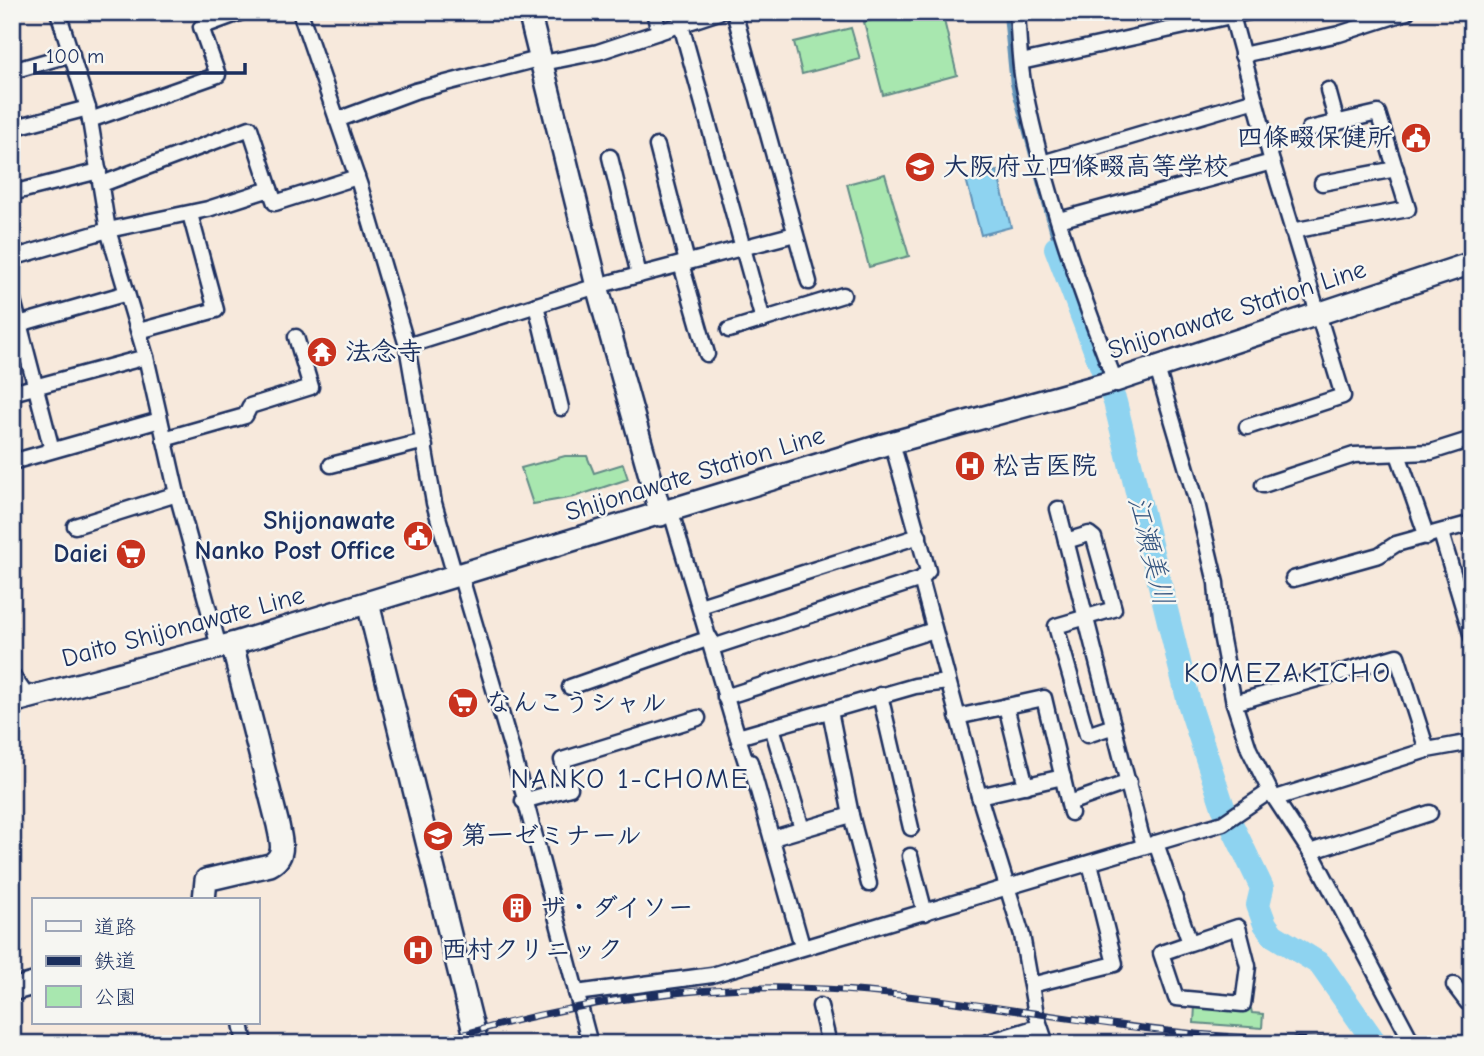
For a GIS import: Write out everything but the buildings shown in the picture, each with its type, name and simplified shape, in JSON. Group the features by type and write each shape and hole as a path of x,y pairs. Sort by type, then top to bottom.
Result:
{"main road":[{"path":"529,12 597,286 666,513"},
{"name":"Shijonawate Station Line","path":"368,603 892,443 1109,383 1472,263"},
{"path":"368,603 477,1044"},
{"name":"Daito Shijonawate Line","path":"20,700 226,646 368,603"},
{"path":"204,898 206,880 270,865 278,861 282,853 278,825 226,646"},
{"path":"12,990 32,984"}],"street":[{"path":"58,12 89,114 108,230 146,357 177,494 226,646"},
{"path":"12,128 89,114 218,75 201,27 242,12"},
{"path":"300,12 357,177 407,346 434,503 512,750 523,801 590,1044"},
{"path":"654,12 659,32"},
{"path":"337,120 415,91 542,61 598,52 659,32 682,20 719,12"},
{"path":"734,12 809,282"},
{"path":"1017,12 1021,62 1042,163 1109,383"},
{"path":"1021,62 1250,12"},
{"path":"1242,55 1339,34 1407,12"},
{"path":"1232,14 1292,231 1343,396 1247,427"},
{"path":"682,20 763,320"},
{"path":"12,71 72,54"},
{"path":"1328,90 1336,123"},
{"path":"1042,163 1255,100"},
{"path":"1292,231 1408,209 1378,113 1309,129"},
{"path":"12,193 101,177 250,128 275,203 357,177"},
{"path":"657,146 707,354"},
{"path":"610,158 639,275"},
{"path":"1059,220 1272,162"},
{"path":"1322,183 1396,169"},
{"path":"12,258 108,230 190,214 270,189"},
{"path":"139,331 216,310 190,214"},
{"path":"407,346 597,286 795,234"},
{"path":"16,324 127,293"},
{"path":"729,330 843,295"},
{"path":"12,296 16,324 52,450"},
{"path":"536,305 561,408"},
{"path":"164,439 245,416 250,406 311,387 296,337"},
{"path":"12,393 146,357"},
{"path":"1157,368 1197,503 1216,583 1219,624 1234,703 1249,749 1273,795 1310,852 1413,1044"},
{"path":"12,462 160,420"},
{"path":"1263,485 1354,455 1431,452 1472,439"},
{"path":"331,465 421,442 425,446"},
{"path":"569,687 921,579 928,571 892,443"},
{"path":"1398,454 1434,535 1472,637"},
{"path":"75,526 177,494"},
{"path":"1058,509 1129,782 1150,845 1190,943"},
{"path":"666,513 712,643 746,762 750,762 802,946"},
{"path":"1293,579 1379,555 1396,544 1472,523"},
{"path":"1066,541 1089,534 1094,538 1114,609 1056,626 1087,735 1114,726"},
{"path":"700,606 919,536"},
{"path":"921,579 979,796 1022,935 1044,1040"},
{"path":"725,696 934,630"},
{"path":"1234,703 1397,656 1427,750"},
{"path":"12,675 20,700"},
{"path":"738,737 880,695 915,686 948,682"},
{"path":"880,695 911,828"},
{"path":"957,717 1044,698 1070,808 1129,782"},
{"path":"1006,706 1026,786"},
{"path":"830,711 851,815 869,884"},
{"path":"523,801 570,788 562,760 698,718"},
{"path":"772,727 802,830"},
{"path":"576,993 712,975 1228,820 1273,795 1427,750 1472,743"},
{"path":"979,796 1063,777"},
{"path":"1310,852 1430,813"},
{"path":"773,838 851,815"},
{"path":"910,856 925,912"},
{"path":"1031,985 1115,964 1090,863"},
{"path":"1238,927 1248,965 1243,1004 1177,998 1161,953 1190,943 1238,927"},
{"path":"1454,985 1467,1002 1472,1001"},
{"path":"820,1006 829,1044"},
{"path":"241,1024 245,1044"},
{"path":"982,1044 1031,1029 1044,1040"}],"green space":[{"path":"904,12 942,12 957,75 883,95 864,22"},
{"path":"851,28 860,59 802,74 794,42"},
{"path":"885,174 909,256 869,267 847,184"},
{"path":"565,456 587,456 594,473 623,464 628,479 574,497 533,504 521,468"},
{"path":"1195,1006 1251,1009 1252,1013 1263,1014 1262,1028 1194,1023"}],"water":[{"path":"997,171 1011,227 981,235 966,179"}],"waterway":[{"name":"江瀬美川","path":"1005,12 1012,83 1056,248"},
{"name":"江瀬美川","path":"1056,248 1115,402 1189,703 1223,807 1262,888 1258,905 1265,924 1273,935 1320,964 1376,1044"}],"railway":[{"path":"431,1044 566,1009 657,995 749,988 846,990 896,995 1146,1029 1230,1037 1334,1040 1472,1038"}],"place":[{"name":"四條畷保健所","path":"1416,138"},
{"name":"大阪府立四條畷高等学校","path":"920,167"},
{"name":"法念寺","path":"322,352"},
{"name":"松吉医院","path":"970,466"},
{"name":"Shijonawate Nanko Post Office","path":"418,536"},
{"name":"Daiei","path":"131,554"},
{"name":"なんこうシャル","path":"463,703"},
{"name":"第一ゼミナール","path":"438,836"},
{"name":"ザ・ダイソー","path":"517,908"},
{"name":"西村クリニック","path":"418,950"}],"district":[{"name":"KOMEZAKICHO","path":"1288,673"},
{"name":"NANKO 1-CHOME","path":"630,779"}]}
